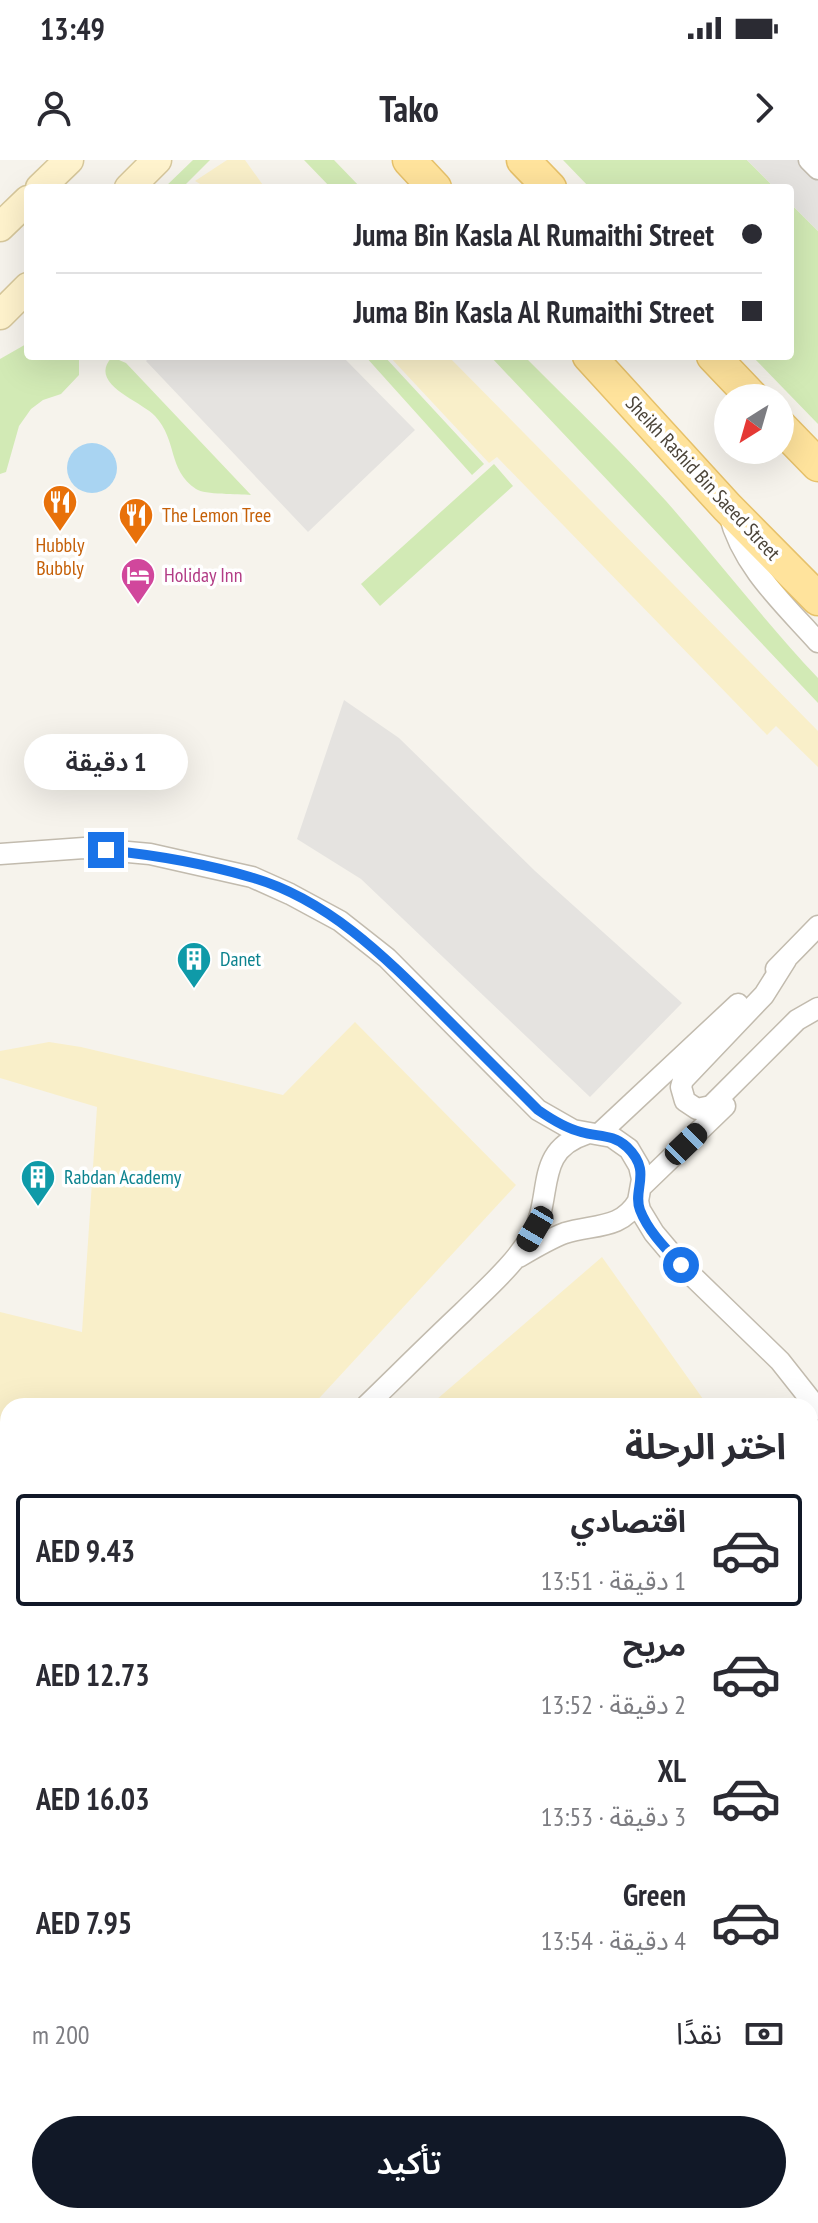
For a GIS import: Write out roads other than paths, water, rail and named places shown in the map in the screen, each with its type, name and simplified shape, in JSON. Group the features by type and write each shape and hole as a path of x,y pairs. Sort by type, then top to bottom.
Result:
{"main road":[{"path":"44,184 69,160"},
{"path":"133,184 157,160"},
{"path":"409,160 431,184"},
{"path":"523,160 546,184"},
{"path":"0,227 24,204"},
{"path":"0,315 24,291"},
{"name":"Sheikh Rashid Bin Saeed Street","path":"593,360 727,507 818,599"},
{"path":"717,360 740,384"},
{"path":"794,440 818,465"}],"street":[{"path":"809,160 818,169"},
{"path":"727,507 738,542 748,560 818,642"},
{"path":"0,854 84,848 150,854 252,877 340,921 387,958 538,1110 561,1125 612,1137 629,1149 639,1166 644,1218 664,1246 780,1361 809,1398"},
{"path":"519,1257 542,1211 553,1156 573,1138 593,1134 786,960 818,926"},
{"path":"786,960 764,995 683,1080 681,1087 685,1101 697,1109 711,1106 797,1020 818,1008"},
{"path":"374,1398 519,1257 558,1236 616,1223 633,1210 640,1194 818,1015"}],"water":[{"path":"92,443 110,450 117,468 110,486 92,493 74,486 67,468 74,450"}],"place":[{"name":"Hubbly Bubbly","path":"60,533"},
{"name":"The Lemon Tree","path":"136,546"},
{"name":"Holiday Inn","path":"138,606"},
{"name":"Danet","path":"194,990"},
{"name":"Rabdan Academy","path":"38,1208"}]}
